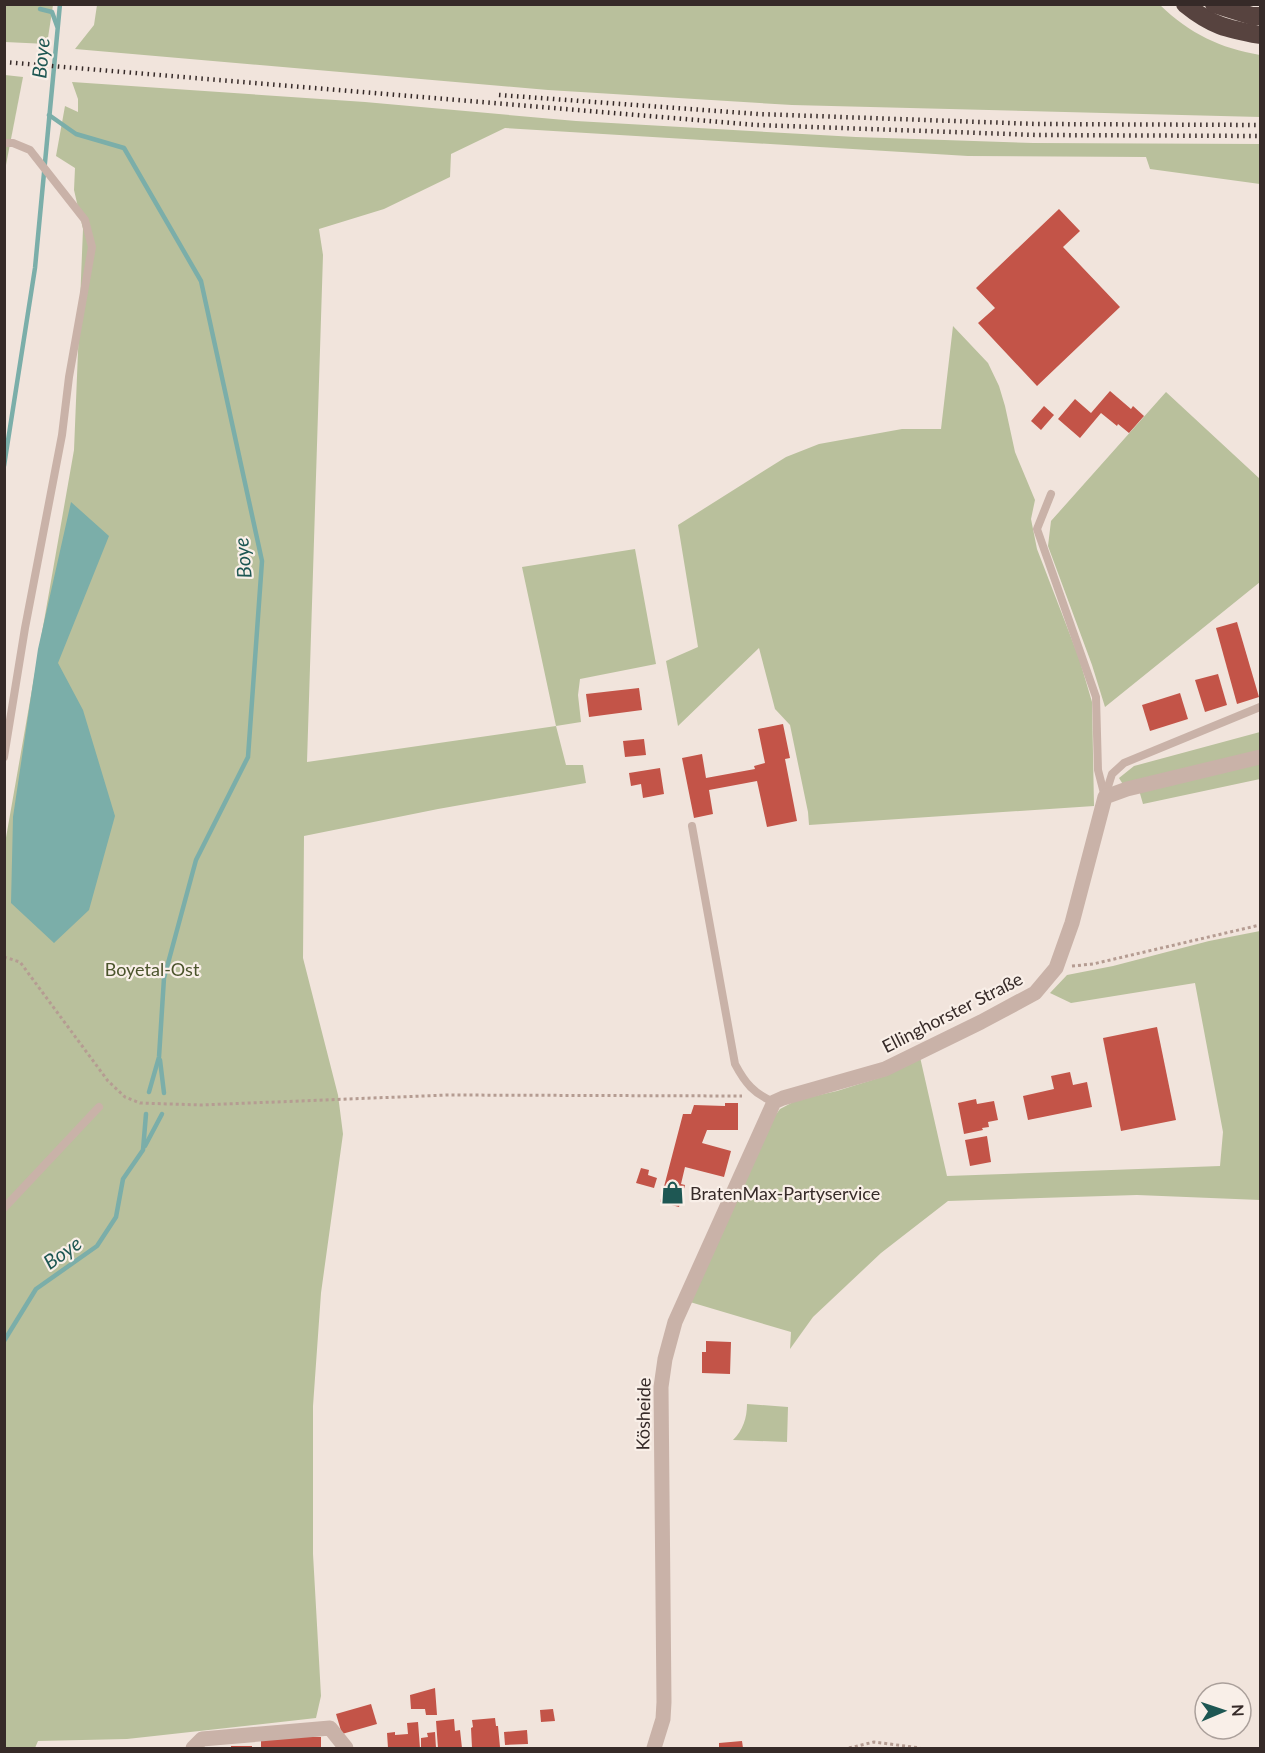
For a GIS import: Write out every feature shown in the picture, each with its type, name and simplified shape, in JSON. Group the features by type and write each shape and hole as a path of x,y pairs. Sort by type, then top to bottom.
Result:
{"highway":[{"path":"1185,4 1205,20 1233,30 1260,35"},
{"path":"1214,4 1252,16 1260,16"}],"street":[{"path":"1105,797 1127,789 1260,757"},
{"name":"Ellinghorster Straße","path":"774,1102 885,1069 1035,993 1056,968 1072,923 1105,797"},
{"name":"Kösheide","path":"654,1749 663,1719 664,1702 661,1387 664,1359 675,1322 774,1102"},
{"path":"193,1749 202,1739 330,1728 346,1749"}],"lane":[{"path":"4,143 13,143 30,150 85,220 92,247 69,377 62,435 4,757"},
{"path":"1051,494 1037,529 1096,697 1098,770 1105,797"},
{"path":"1105,797 1112,774 1124,762 1260,707"},
{"path":"692,826 735,1064 744,1081 759,1096 774,1102"},
{"path":"4,1208 99,1107"}],"path":[{"path":"1056,968 1093,964 1260,925"},
{"path":"4,957 20,962 108,1081 125,1096 140,1103 201,1105 447,1095 759,1096"},
{"path":"849,1749 874,1742 920,1749"}],"green space":[{"path":"4,5 53,5 47,44 5,42"},
{"path":"97,5 1160,5 1194,32 1206,38 1219,44 1260,55 1260,117 792,105 548,90 75,49 94,25"},
{"path":"5,75 23,77 5,170"},
{"name":"Boyetal-Ost","path":"72,82 365,102 576,121 856,137 1033,143 1260,144 1260,184 1150,169 1146,157 968,156 505,128 451,154 450,177 384,209 319,229 323,255 307,762 556,726 566,765 583,765 586,783 304,836 303,958 338,1095 343,1134 321,1293 313,1406 313,1554 321,1696 316,1718 127,1739 38,1741 35,1748 5,1748 4,849 74,450 83,229 74,190 75,168 56,156 65,106 78,112 78,99"},
{"path":"953,326 988,363 999,386 1015,452 1035,500 1031,519 1037,549 1079,658 1092,702 1094,806 809,825 790,725 775,709 759,648 678,726 666,661 698,647 678,525 786,457 819,444 902,429 941,429"},
{"path":"1166,392 1260,479 1260,582 1105,707 1048,546 1051,521"},
{"path":"635,549 656,664 580,679 578,695 581,722 556,726 522,567"},
{"path":"1260,732 1260,779 1143,804 1137,783 1124,786 1119,778 1134,766"},
{"path":"1260,931 1260,1200 1137,1195 948,1201 881,1253 813,1317 790,1349 791,1332 690,1302 774,1117 780,1109 797,1100 837,1091 885,1076 920,1057 947,1176 1220,1166 1223,1132 1195,983 1071,1003 1050,993 1067,975"},
{"path":"747,1404 788,1407 787,1442 733,1440 744,1424"}],"water":[{"path":"71,502 109,536 58,663 83,710 115,816 89,910 54,943 11,903 13,817 38,649"}],"building":[{"path":"1059,209 1080,231 1063,247 1120,307 1037,386 978,323 995,308 976,288"},
{"path":"1110,391 1131,409 1133,406 1144,416 1129,433 1101,413 1080,438 1058,419 1075,399 1091,413"},
{"path":"1044,406 1054,415 1041,430 1031,421"},
{"path":"1237,622 1259,697 1237,704 1216,628"},
{"path":"1218,674 1227,705 1205,712 1195,680"},
{"path":"639,688 642,710 589,717 586,694"},
{"path":"1180,693 1188,719 1150,731 1142,705"},
{"path":"783,724 790,758 785,759 797,821 767,827 757,781 709,790 713,814 694,818 682,758 702,754 706,778 755,769 754,766 765,763 758,729"},
{"path":"644,739 646,755 625,757 623,741"},
{"path":"660,768 664,794 643,798 641,784 631,786 629,773"},
{"path":"1157,1027 1176,1120 1121,1131 1103,1038"},
{"path":"1070,1072 1073,1085 1087,1082 1092,1107 1028,1120 1023,1096 1054,1089 1051,1076"},
{"path":"976,1099 977,1104 994,1101 998,1120 988,1122 989,1127 982,1128 983,1130 964,1134 958,1103"},
{"path":"725,1103 738,1103 738,1130 707,1130 702,1143 731,1151 724,1177 685,1167 681,1184 685,1185 679,1207 660,1202 683,1114 691,1114 694,1105 725,1106"},
{"path":"987,1136 991,1162 970,1166 965,1140"},
{"path":"641,1168 649,1170 648,1175 657,1178 654,1188 636,1183"},
{"path":"706,1341 731,1342 730,1374 702,1373 702,1352 706,1352"},
{"path":"435,1688 437,1715 426,1715 425,1709 411,1709 410,1695"},
{"path":"371,1704 377,1724 342,1734 336,1714"},
{"path":"553,1709 555,1721 541,1722 540,1710"},
{"path":"495,1718 500,1747 472,1748 472,1720"},
{"path":"454,1719 455,1731 460,1730 462,1748 438,1748 436,1721"},
{"path":"418,1722 420,1748 388,1748 387,1733 408,1734 407,1723"},
{"path":"527,1730 528,1744 505,1745 504,1732"},
{"path":"435,1732 436,1748 421,1748 421,1738 428,1737 427,1733"},
{"path":"287,1736 321,1737 321,1748 261,1748 261,1739"},
{"path":"742,1741 743,1748 719,1748 719,1743"},
{"path":"231,1746 252,1746 252,1748 231,1748"}],"waterway":[{"name":"Boye","path":"4,466 35,268 60,4"},
{"path":"40,9 52,12 57,26"},
{"name":"Boye","path":"49,115 76,134 124,148 201,281 262,561 248,757 196,860 164,978 159,1057 149,1092"},
{"name":"Boye","path":"160,1060 164,1093"},
{"name":"Boye","path":"4,1341 36,1289 97,1246 116,1217 123,1179 143,1150 146,1114"},
{"name":"Boye","path":"145,1146 162,1114"}],"railway":[{"path":"4,62 757,125 1037,135 1260,136"},
{"path":"499,95 758,114 1037,124 1260,125"}],"place":[{"name":"BratenMax-Partyservice","path":"672,1193"}]}
